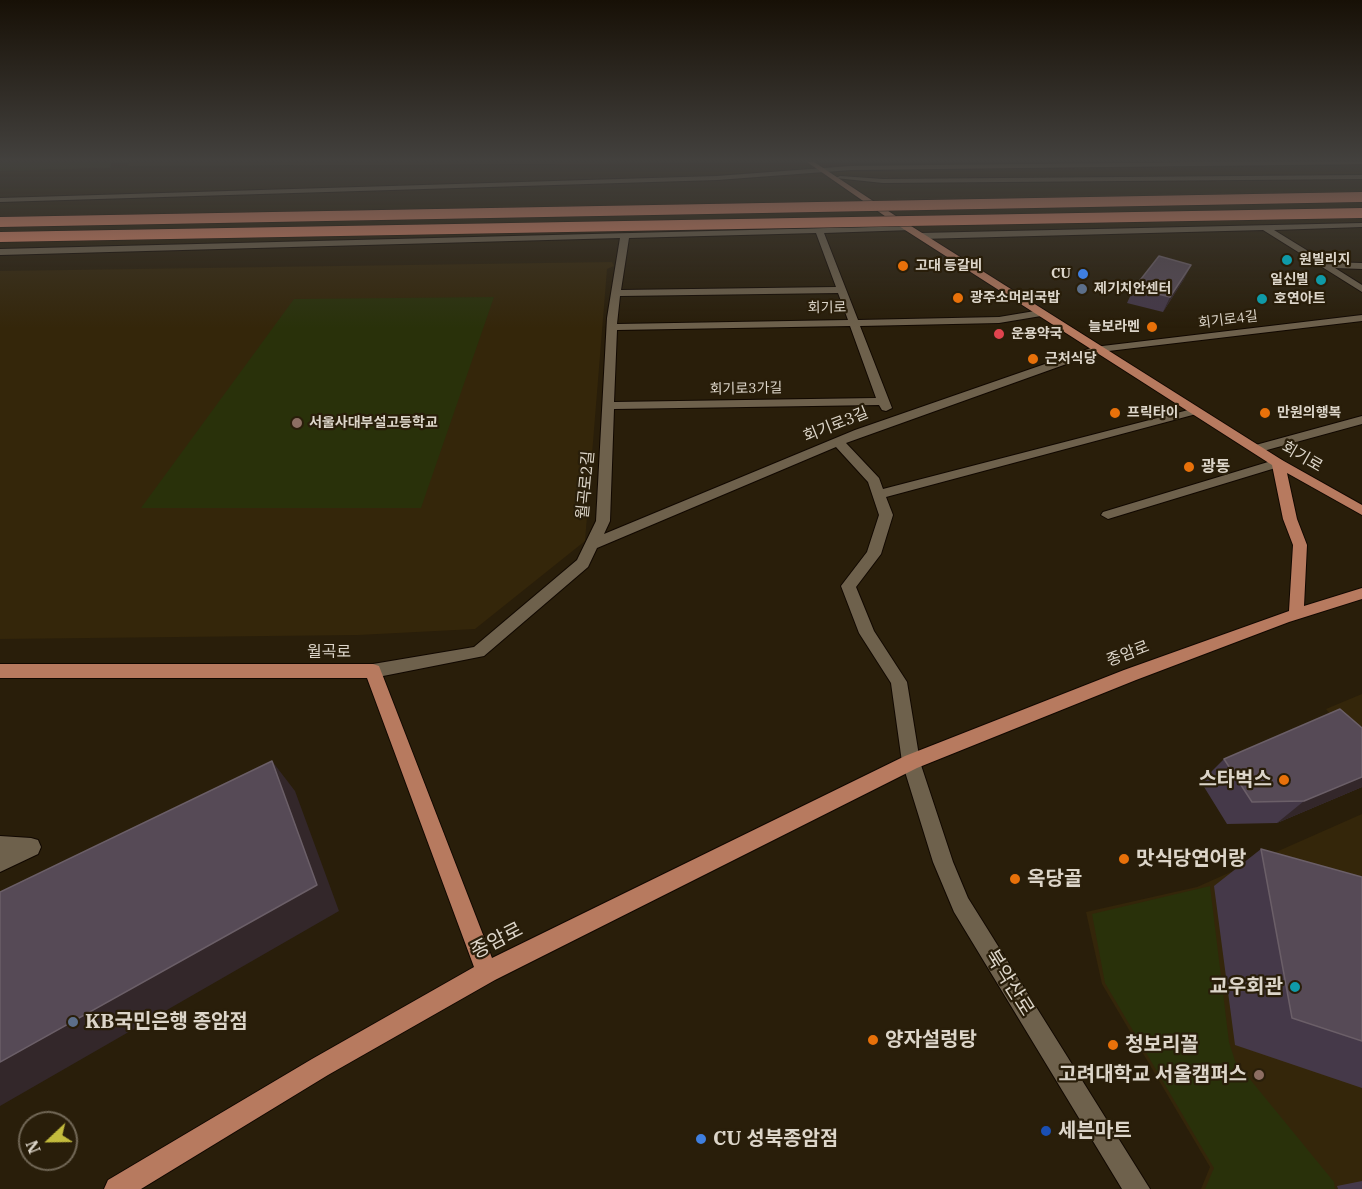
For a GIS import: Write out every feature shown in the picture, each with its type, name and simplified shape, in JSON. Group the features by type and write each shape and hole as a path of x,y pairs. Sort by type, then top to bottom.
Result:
{"highway":[{"path":"0,222 246,217"},
{"path":"0,237 1107,217"}],"main road":[{"name":"회기로","path":"892,217 1278,463 1362,511"},
{"path":"1278,463 1290,519 1300,545 1296,614"},
{"name":"종암로","path":"117,1189 320,1067 487,972 911,762 1130,675 1296,614 1362,593"},
{"name":"월곡로","path":"0,672 373,671 487,972"}],"street":[{"path":"920,236 1362,225"},
{"path":"1262,226 1362,289"},
{"path":"0,252 908,228"},
{"path":"819,230 891,422"},
{"name":"월곡로2길","path":"373,671 477,652 583,563 603,521 612,327 625,235"},
{"path":"1324,265 1362,266"},
{"name":"회기로","path":"616,293 842,290"},
{"name":"회기로","path":"612,327 1006,320 1041,313"},
{"name":"회기로4길","path":"1098,349 1362,318"},
{"name":"회기로3길","path":"591,546 838,442 1098,349"},
{"name":"회기로3가길","path":"608,406 883,401"},
{"path":"878,495 1196,411"},
{"path":"1256,449 1362,420"},
{"path":"838,442 874,482 886,515 874,554 848,586 867,633 899,682 911,762"},
{"path":"1108,515 1278,463"},
{"name":"북악산로","path":"911,762 943,862 961,905 1137,1189"},
{"path":"0,845 31,847 0,862"}],"shaded area":[{"name":"서울사대부설고등학교","path":"612,262 614,266 607,269 585,541 475,629 358,635 0,639 0,271"},
{"path":"1362,694 1362,756 1326,709"},
{"name":"고려대학교 서울캠퍼스","path":"1362,814 1362,1189 1201,1189 1210,1167 1102,984 1086,912 1197,887"}],"green space":[{"path":"494,297 421,508 141,508 294,299"},
{"path":"1210,886 1229,1042 1235,1061 1334,1182 1335,1189 1205,1189 1214,1168 1105,983 1092,914"}],"pier":[{"path":"248,217 808,217 0,236 0,223"},
{"path":"920,217 1362,217 1362,218 930,225"}],"building":[{"path":"1159,256 1191,265 1170,297 1134,288"},
{"name":"스타벅스","path":"1340,709 1362,728 1362,777 1304,801 1252,802 1224,759"},
{"name":"KB국민은행 종암점","path":"272,761 317,885 0,1062 0,892"},
{"path":"1261,849 1362,877 1362,1041 1292,1018"}],"place":[{"name":"원빌리지","path":"1287,260"},
{"name":"고대 등갈비","path":"903,266"},
{"name":"CU","path":"1083,274"},
{"name":"일신빌","path":"1321,280"},
{"name":"제기치안센터","path":"1082,289"},
{"name":"광주소머리국밥","path":"958,298"},
{"name":"호연아트","path":"1262,299"},
{"name":"늘보라멘","path":"1152,327"},
{"name":"운용약국","path":"999,334"},
{"name":"근처식당","path":"1033,359"},
{"name":"프릭타이","path":"1115,413"},
{"name":"만원의행복","path":"1265,413"},
{"name":"서울사대부설고등학교","path":"297,423"},
{"name":"광동","path":"1189,467"},
{"name":"스타벅스","path":"1284,780"},
{"name":"맛식당연어랑","path":"1124,859"},
{"name":"옥당골","path":"1015,879"},
{"name":"교우회관","path":"1295,987"},
{"name":"KB국민은행 종암점","path":"73,1022"},
{"name":"양자설렁탕","path":"873,1040"},
{"name":"청보리꼴","path":"1113,1045"},
{"name":"고려대학교 서울캠퍼스","path":"1259,1075"},
{"name":"세븐마트","path":"1046,1131"},
{"name":"CU 성북종암점","path":"701,1139"}]}
